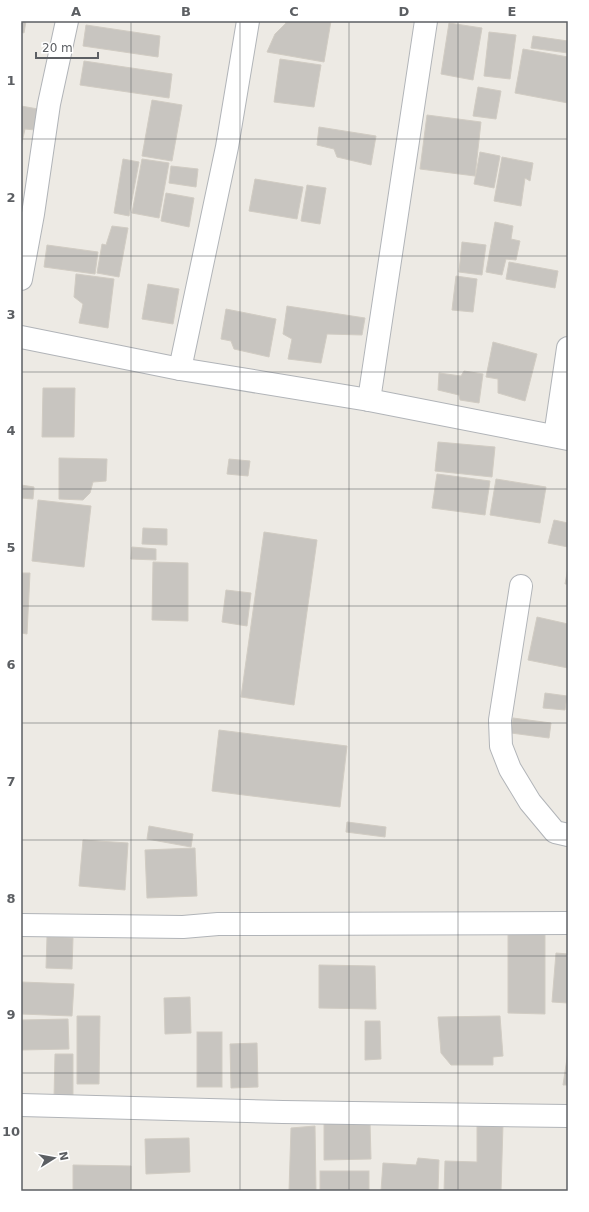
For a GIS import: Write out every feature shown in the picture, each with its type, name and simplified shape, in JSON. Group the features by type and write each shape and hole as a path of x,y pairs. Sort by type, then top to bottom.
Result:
{"street":[{"path":"21,279 49,104 67,21"},
{"path":"180,369 228,146 248,21"},
{"path":"369,400 426,21"},
{"path":"21,337 180,369 369,400 562,437 568,348"},
{"path":"521,586 500,720 501,746 510,769 530,802 555,832 568,835"},
{"path":"21,925 183,927 226,924 568,923"},
{"path":"21,1105 283,1112 568,1116"}],"building":[{"path":"21,21 26,21 24,33 21,32"},
{"path":"284,21 331,21 324,62 267,52 275,34 286,23"},
{"path":"449,23 482,28 473,80 441,74"},
{"path":"86,25 160,36 158,57 83,46"},
{"path":"489,32 516,35 510,79 484,76"},
{"path":"533,36 568,41 568,53 531,48"},
{"path":"523,49 568,57 568,103 515,93"},
{"path":"280,59 321,65 314,107 274,102"},
{"path":"84,61 172,74 169,98 80,85"},
{"path":"478,87 501,91 496,119 473,116"},
{"path":"152,100 182,105 172,161 142,156"},
{"path":"21,106 38,109 35,130 25,129 21,147"},
{"path":"427,115 481,122 475,176 420,169"},
{"path":"319,127 376,136 371,165 337,157 334,149 317,145"},
{"path":"480,152 500,156 494,188 474,184"},
{"path":"502,157 533,163 530,181 525,178 521,206 494,201"},
{"path":"123,159 139,162 129,216 114,213"},
{"path":"142,159 169,163 159,218 132,213"},
{"path":"171,166 198,169 196,187 169,183"},
{"path":"255,179 303,187 297,219 249,211"},
{"path":"307,185 326,188 320,224 301,221"},
{"path":"166,193 194,198 189,227 161,221"},
{"path":"495,222 513,226 511,239 520,241 516,260 506,259 502,275 486,272"},
{"path":"112,226 128,228 119,277 97,273 102,244 106,245"},
{"path":"462,242 486,245 482,275 459,272"},
{"path":"47,245 98,252 95,274 44,267"},
{"path":"509,262 558,271 555,288 506,279"},
{"path":"76,274 114,279 108,328 79,323 83,304 74,297"},
{"path":"456,276 477,279 473,312 452,310"},
{"path":"148,284 179,289 173,324 142,319"},
{"path":"287,306 365,318 362,335 327,334 321,363 288,359 292,339 283,334"},
{"path":"226,309 276,319 269,357 234,349 231,341 221,339"},
{"path":"493,342 537,354 525,401 498,393 498,379 486,377"},
{"path":"464,371 483,374 479,403 460,400 459,395 438,390 439,373 461,376"},
{"path":"43,388 75,388 74,437 42,437"},
{"path":"438,442 495,447 492,477 435,471"},
{"path":"59,458 107,459 106,481 93,482 90,493 83,500 59,499"},
{"path":"229,459 250,461 248,476 227,474"},
{"path":"437,474 490,481 485,515 432,508"},
{"path":"496,479 546,487 540,523 490,515"},
{"path":"21,485 34,487 33,499 21,498"},
{"path":"38,500 91,506 84,567 32,561"},
{"path":"554,520 568,523 568,547 548,543"},
{"path":"143,528 167,529 167,545 142,544"},
{"path":"264,532 317,540 294,705 241,697"},
{"path":"132,547 156,549 156,560 131,559"},
{"path":"153,562 188,563 188,621 152,620"},
{"path":"568,568 568,584 565,584"},
{"path":"21,573 30,573 27,634 21,633"},
{"path":"226,590 251,593 247,626 222,622"},
{"path":"537,617 568,624 568,668 528,660"},
{"path":"545,693 567,696 565,710 543,708"},
{"path":"513,718 551,723 549,738 511,733"},
{"path":"219,730 347,746 340,807 212,791"},
{"path":"347,822 386,827 385,837 346,832"},
{"path":"149,826 193,834 191,847 147,839"},
{"path":"83,840 128,843 125,890 79,886"},
{"path":"195,848 197,896 147,898 145,850"},
{"path":"508,929 545,930 545,1014 508,1013"},
{"path":"47,937 73,938 72,969 46,968"},
{"path":"556,953 568,954 568,1003 552,1002"},
{"path":"319,965 375,966 376,1009 319,1008"},
{"path":"21,982 74,984 72,1016 21,1014"},
{"path":"190,997 191,1033 165,1034 164,998"},
{"path":"77,1016 100,1016 99,1084 77,1084"},
{"path":"500,1016 503,1056 493,1057 493,1065 451,1065 441,1053 438,1017"},
{"path":"68,1019 69,1049 21,1050 21,1020"},
{"path":"365,1021 380,1021 381,1059 365,1060"},
{"path":"197,1032 222,1032 222,1087 197,1087"},
{"path":"257,1043 258,1087 231,1088 230,1044"},
{"path":"568,1052 568,1085 563,1085"},
{"path":"55,1054 73,1054 73,1098 54,1098"},
{"path":"324,1122 370,1122 371,1159 324,1160"},
{"path":"477,1123 503,1124 501,1191 444,1191 445,1161 477,1162"},
{"path":"315,1126 316,1191 289,1191 291,1128"},
{"path":"189,1138 190,1172 146,1174 145,1139"},
{"path":"418,1158 439,1160 438,1191 381,1191 383,1163 416,1165"},
{"path":"73,1165 131,1166 131,1191 73,1191"},
{"path":"320,1171 369,1171 369,1191 320,1191"}]}
